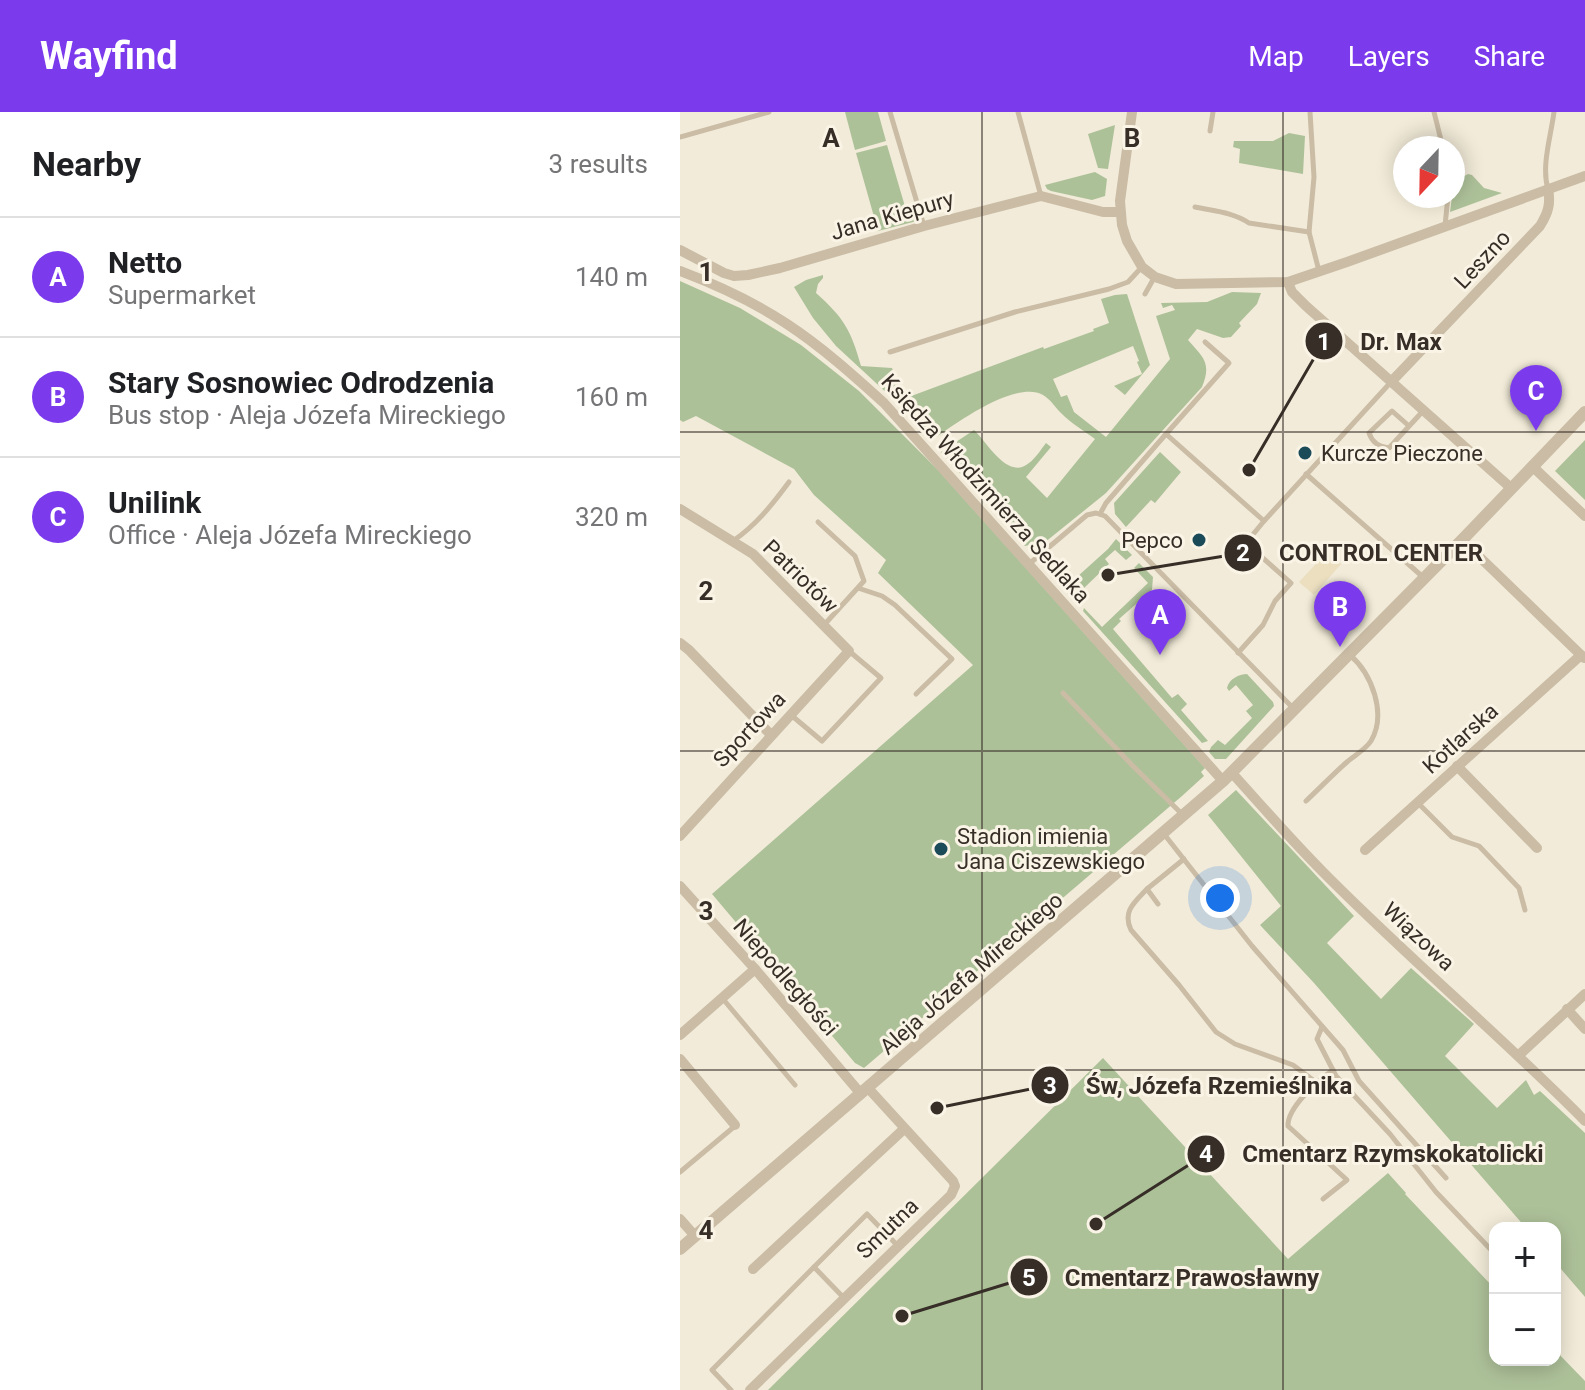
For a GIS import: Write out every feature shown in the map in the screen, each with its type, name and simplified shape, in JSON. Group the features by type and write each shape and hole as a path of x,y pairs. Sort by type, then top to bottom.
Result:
{"street":[{"path":"1132,112 1120,212 1127,241 1142,267 1155,277 1183,285 1288,282 1585,176"},
{"name":"Leszno","path":"1391,382 1540,226 1548,213 1548,189"},
{"name":"Jana Kiepury","path":"680,250 734,276 756,274 1041,196 1103,212 1120,212"},
{"name":"Księdza Włodzimierza Sedlaka","path":"680,271 739,297 786,323 837,360 884,403 1227,777"},
{"path":"1288,282 1292,292 1306,306 1511,488"},
{"name":"Aleja Józefa Mireckiego","path":"680,1249 1227,777 1585,412"},
{"path":"1532,466 1585,516"},
{"name":"Patriotów","path":"680,509 753,554 849,651"},
{"path":"1462,540 1583,657"},
{"path":"680,643 771,735"},
{"name":"Sportowa","path":"680,836 849,651"},
{"name":"Kotlarska","path":"1365,850 1583,657"},
{"path":"1457,766 1537,848"},
{"name":"Wiązowa","path":"1227,777 1423,969 1519,1055 1585,1121"},
{"name":"Niepodległości","path":"680,886 864,1091"},
{"path":"680,1035 755,969"},
{"path":"1519,1055 1585,994"},
{"path":"1567,1009 1585,1029"},
{"path":"680,1059 735,1125"},
{"name":"Smutna","path":"750,1390 951,1195 955,1186 904,1129 864,1091"},
{"path":"753,1269 904,1129"},
{"path":"680,1219 695,1236"}],"lane":[{"path":"680,137 769,112"},
{"path":"890,112 924,226"},
{"path":"1018,112 1041,196"},
{"path":"1210,131 1213,112"},
{"path":"1310,112 1314,177 1309,232 1319,271"},
{"path":"1434,112 1440,136"},
{"path":"1548,189 1545,179 1554,112"},
{"path":"1195,207 1230,214 1249,223 1309,232"},
{"path":"1444,227 1446,208"},
{"path":"890,352 1015,312 1109,289 1128,282 1142,267"},
{"path":"1145,294 1155,277"},
{"path":"1100,514 1106,503 1229,363 1205,342"},
{"path":"1238,653 1263,625 1275,601 1291,583 1246,543 1391,382"},
{"path":"1409,426 1392,411 1369,433 1371,439 1389,448 1409,426 1423,410"},
{"path":"1166,434 1264,521"},
{"path":"1306,474 1423,578"},
{"path":"732,541 750,528 789,482"},
{"path":"1029,564 1092,513 1110,519 1295,710"},
{"path":"818,522 855,556 864,581 824,625"},
{"path":"858,588 882,596 895,605 952,659 916,694"},
{"path":"791,714 822,741 881,678 849,651"},
{"path":"1306,801 1370,742 1377,723 1376,699 1371,683 1348,654"},
{"path":"1063,693 1184,816"},
{"path":"1418,803 1452,837 1479,846 1487,854 1519,888 1525,910"},
{"path":"1163,833 1252,946 1343,1050 1359,1081 1446,1178"},
{"path":"1184,859 1136,901 1127,916 1131,930 1216,1032 1235,1044 1293,1065 1317,1083"},
{"path":"1147,889 1158,904"},
{"path":"722,998 795,1085"},
{"path":"1322,1027 1317,1039 1333,1070 1436,1192 1489,1248"},
{"path":"1323,1199 1347,1180 1288,1126 1287,1117 1333,1070"},
{"path":"680,1172 735,1125"},
{"path":"731,1390 712,1370 867,1214 898,1246"},
{"path":"814,1267 844,1298"}],"green space":[{"path":"845,112 878,112 886,141 855,150"},
{"path":"1115,125 1108,169 1098,168 1088,134"},
{"path":"1289,133 1305,136 1303,174 1239,163 1240,149 1233,147 1234,141 1273,141"},
{"path":"887,145 906,210 916,208 918,217 917,221 878,231 856,153"},
{"path":"1095,172 1107,179 1105,196 1092,200 1051,191 1045,185"},
{"path":"1472,175 1484,188 1502,193 1465,207 1465,176"},
{"path":"823,275 816,293 845,325 861,366 892,368 906,398 1094,331 1109,323 1101,299 1127,294 1150,365 1125,395 1114,386 1142,374 1133,346 1053,379 1061,397 1067,395 1074,412 1106,437 1170,359 1156,316 1175,310 1172,305 1163,308 1161,303 1207,302 1232,292 1261,293 1257,304 1231,337 1223,338 1197,329 1188,340 1206,366 1202,387 1106,493 1044,543 1025,546 941,452 974,430 998,458 1013,467 1021,467 1032,461 1046,443 1051,447 1026,477 1047,498 1095,439 1065,417 1046,397 1031,392 1001,398 931,441 903,408 836,346 813,318 794,287"},
{"name":"Stadion imienia Jana Ciszewskiego","path":"680,281 740,308 801,345 859,391 938,470 1205,768 1201,772 1204,776 1182,796 864,1068 855,1063 712,894 973,665 878,573 886,560 814,495 794,469 696,416 683,422 680,420"},
{"path":"1585,440 1585,500 1555,471"},
{"path":"1160,452 1181,472 1155,503 1151,500 1126,527 1115,514 1114,503"},
{"path":"1116,539 1132,555 1126,560 1115,550 1105,559 1109,564 1084,588 1081,585 1075,592 1073,590 1078,600 1074,601 1048,567 1067,586"},
{"path":"1139,563 1153,577 1152,590 1119,619 1121,621 1113,629 1172,698 1178,694 1187,704 1181,710 1208,741 1202,743 1083,611 1084,608 1102,627 1148,583 1134,568"},
{"path":"1247,674 1274,706 1226,759 1215,759 1209,752 1211,747 1218,740 1225,745 1252,718 1246,711 1253,705 1236,685 1229,691 1227,688 1235,678"},
{"path":"1236,790 1354,916 1327,943 1381,999 1411,968 1474,1024 1445,1056 1497,1108 1526,1080 1534,1095 1540,1091 1585,1133 1585,1297 1561,1269 1561,1222 1521,1222 1260,925 1281,906 1208,815"},
{"path":"1103,1058 1288,1259 1388,1173 1489,1283 1489,1366 1561,1366 1561,1356 1585,1381 1585,1390 768,1390"}],"shaded area":[{"path":"1327,552 1341,564 1314,595 1299,582"}],"place":[{"name":"Unilink","path":"1536,431"},
{"name":"Kurcze Pieczone","path":"1305,453"},
{"name":"Dr. Max","path":"1249,470"},
{"name":"Pepco","path":"1199,540"},
{"name":"CONTROL CENTER","path":"1108,575"},
{"name":"Stary Sosnowiec Odrodzenia","path":"1340,647"},
{"name":"Netto","path":"1160,655"},
{"name":"Stadion imienia Jana Ciszewskiego","path":"941,849"},
{"name":"Św, Józefa Rzemieślnika","path":"937,1108"},
{"name":"Cmentarz Rzymskokatolicki","path":"1096,1224"},
{"name":"Cmentarz Prawosławny","path":"902,1316"}]}
